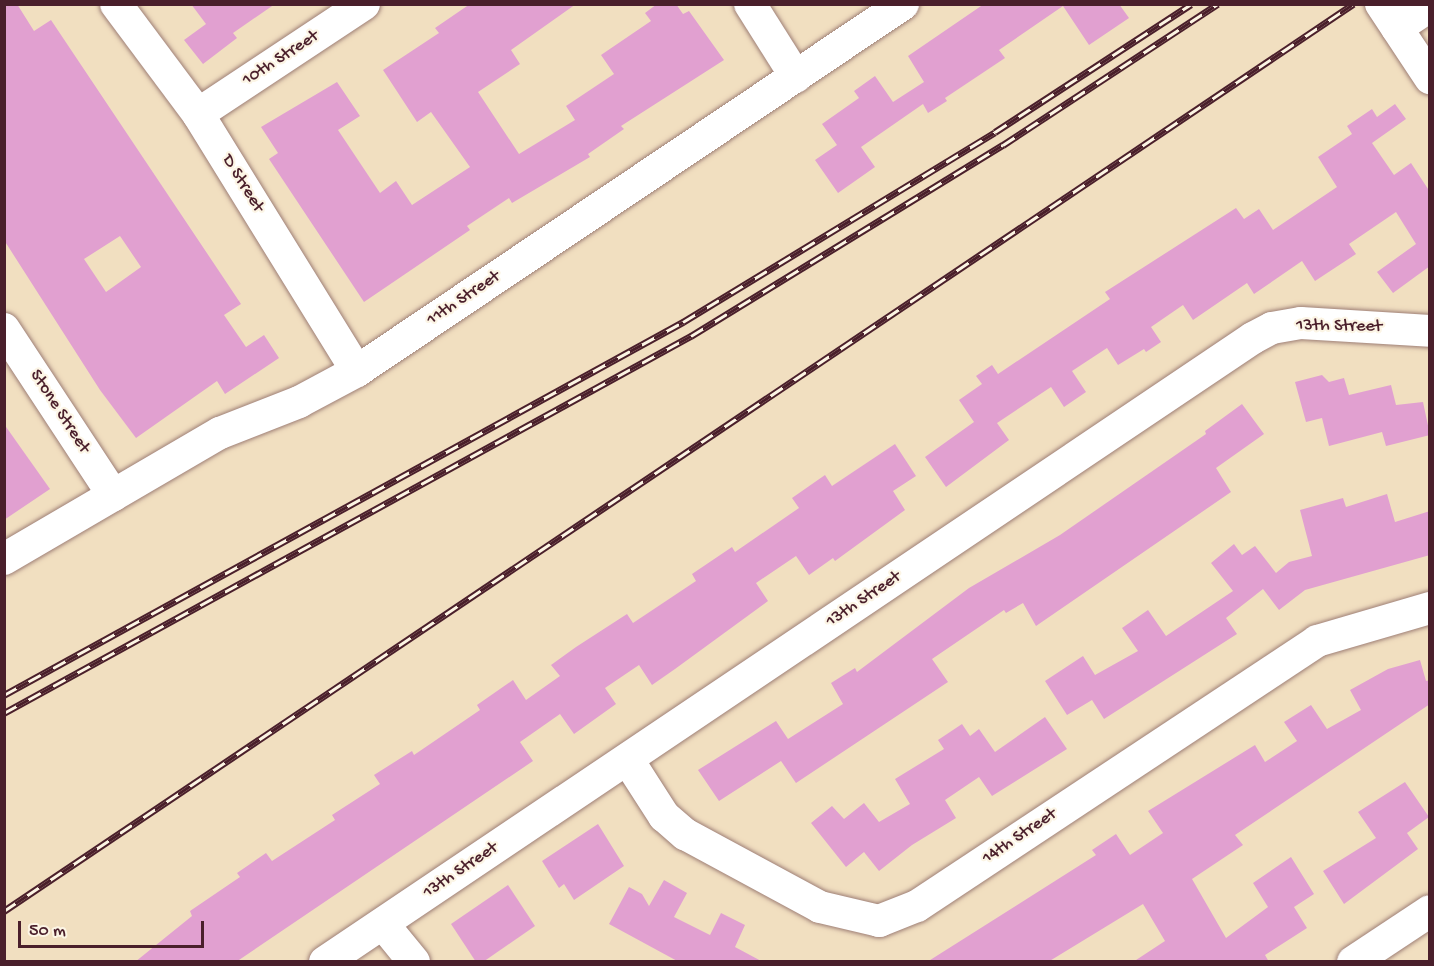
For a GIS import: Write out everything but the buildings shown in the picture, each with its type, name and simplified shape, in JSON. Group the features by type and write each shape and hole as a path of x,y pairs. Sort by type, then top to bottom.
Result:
{"street":[{"name":"D Street","path":"116,4 198,114 357,371"},
{"name":"10th Street","path":"198,114 364,4"},
{"path":"750,4 796,77"},
{"name":"11th Street","path":"4,559 220,433 299,402 357,371 903,4"},
{"path":"1430,6 1389,16 1430,78"},
{"name":"13th Street","path":"325,962 1252,338 1272,328 1300,323 1430,331"},
{"name":"Stone Street","path":"4,329 113,495"},
{"name":"14th Street","path":"628,760 664,816 685,834 820,906 879,921 917,906 1317,641 1430,608"},
{"path":"1353,962 1427,917"},
{"path":"382,924 414,962"}],"railway":[{"path":"4,695 683,322 995,132 1191,4"},
{"path":"4,713 691,336 1003,145 1218,4"},
{"path":"4,911 1353,4"}]}
